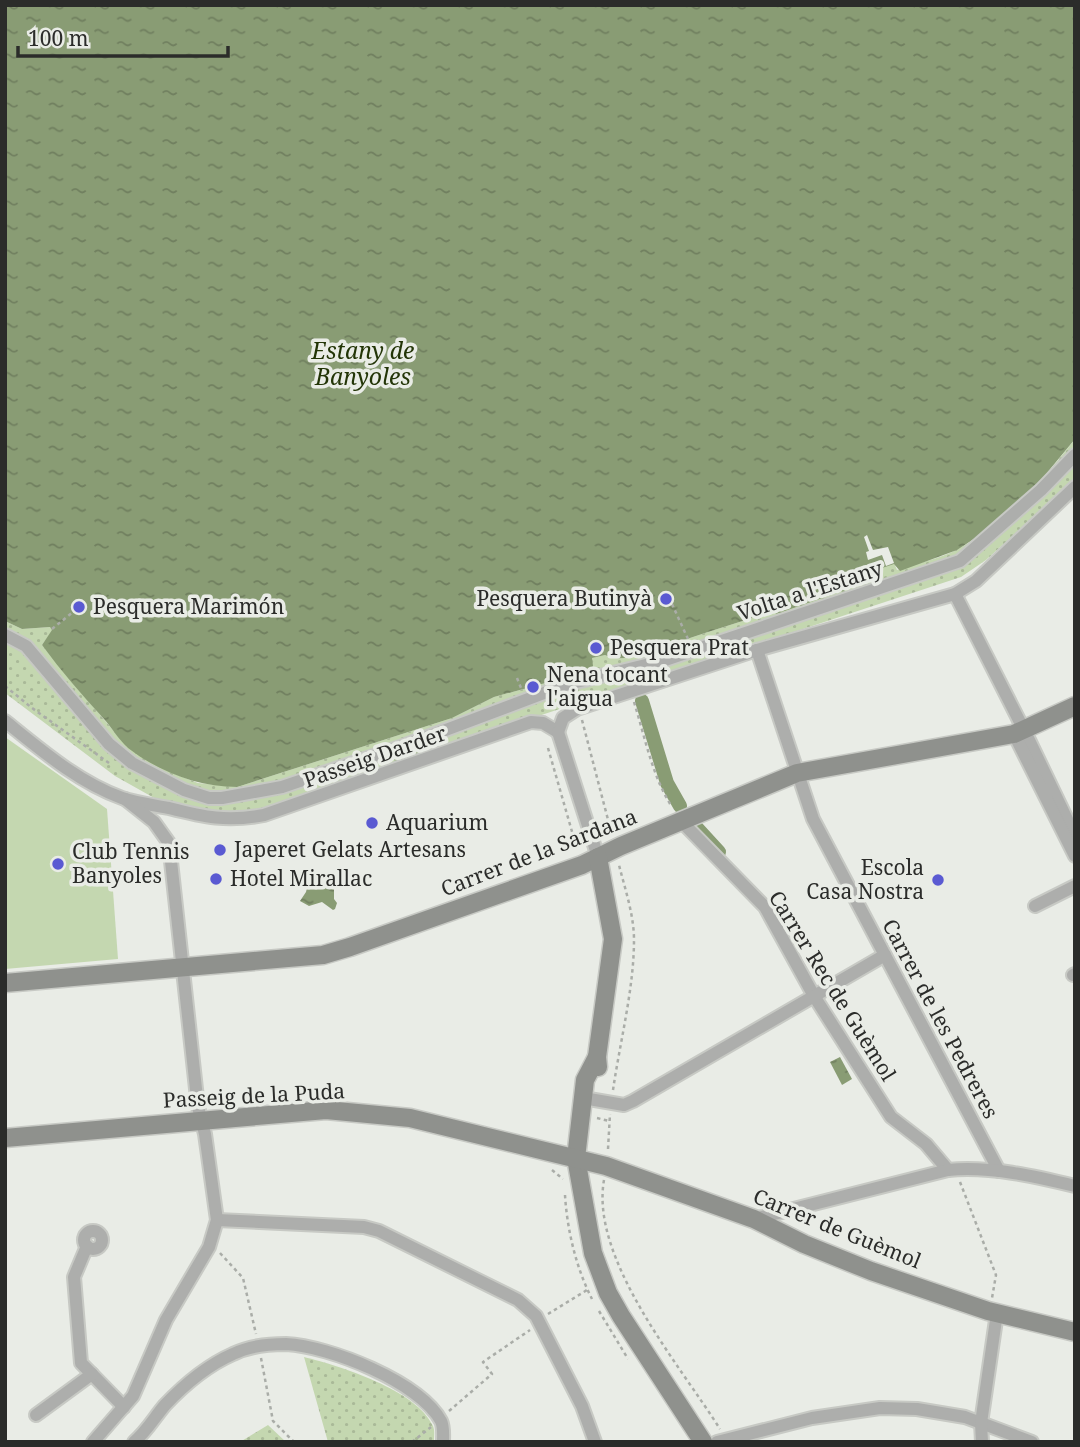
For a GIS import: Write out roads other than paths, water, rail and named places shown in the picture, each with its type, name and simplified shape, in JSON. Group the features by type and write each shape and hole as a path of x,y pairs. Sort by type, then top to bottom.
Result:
{"main road":[{"name":"Carrer de la Sardana","path":"5,983 323,954 414,925 598,857 797,773 1019,733 1075,706"},
{"path":"598,857 613,939 594,1062 585,1080 581,1181 593,1253 608,1293 636,1341 703,1442"},
{"path":"580,1159 598,1101 598,1075 594,1062"},
{"name":"Passeig de la Puda","path":"5,1138 326,1110 410,1118 580,1159"},
{"name":"Carrer de Guèmol","path":"580,1159 754,1219 793,1239 871,1271 993,1312 1075,1332"}],"street":[{"name":"Volta a l'Estany","path":"522,694 662,661 960,561 1041,490 1075,455"},
{"path":"598,857 558,732 563,718 578,709 630,690 757,650 955,594 976,581 1075,487"},
{"path":"955,594 1075,856"},
{"name":"Passeig Darder","path":"5,635 26,646 109,744 132,763 184,790 209,798 282,787 403,746 522,694"},
{"name":"Carrer de les Pedreres","path":"757,650 813,818 999,1171"},
{"name":"Passeig Darder","path":"5,721 58,763 109,793 213,819 241,819 264,815 531,722 543,723 558,732"},
{"path":"1019,733 1075,836"},
{"path":"93,1442 133,1396 166,1320 211,1242 217,1220 201,1120 169,843 154,822 125,799"},
{"name":"Carrer Rec de Guèmol","path":"681,821 765,907 814,996 891,1117 926,1144 948,1170"},
{"path":"1035,906 1075,886"},
{"path":"598,1101 624,1105 633,1101 885,955"},
{"path":"754,1219 948,1170 968,1168 999,1171 1075,1186"},
{"path":"793,1239 790,1216 797,1208"},
{"path":"217,1220 351,1226 379,1231 518,1300 537,1316 582,1406 595,1442"},
{"path":"87,1246 74,1277 81,1363 124,1407"},
{"path":"982,1442 981,1423 993,1312"},
{"path":"134,1442 195,1377 234,1353 258,1346 286,1344 345,1356 414,1392 440,1420 444,1429 443,1442"},
{"path":"36,1415 92,1374"},
{"path":"722,1440 812,1418 880,1408 939,1412 981,1423 1032,1442"}],"water":[{"name":"Estany de Banyoles","path":"5,5 1075,5 1075,439 1022,503 957,550 900,571 894,564 873,571 872,581 776,614 770,606 759,610 759,616 648,653 625,658 605,655 592,658 593,666 589,671 494,697 452,718 237,787 180,777 128,748 42,645 52,630 50,627 22,629 5,621"},
{"path":"309,879 319,886 334,889 337,903 335,909 322,902 309,906 300,901 306,892"},
{"path":"840,1057 852,1079 842,1085 830,1062"}],"waterway":[{"path":"642,701 667,783 680,806"},
{"path":"697,828 719,852"}],"place":[{"name":"Pesquera Butinyà","path":"666,599"},
{"name":"Pesquera Marimón","path":"79,607"},
{"name":"Pesquera Prat","path":"596,648"},
{"name":"Nena tocant l'aigua","path":"533,687"},
{"name":"Aquarium","path":"372,823"},
{"name":"Japeret Gelats Artesans","path":"220,850"},
{"name":"Club Tennis Banyoles","path":"58,864"},
{"name":"Hotel Mirallac","path":"216,879"},
{"name":"Escola Casa Nostra","path":"938,880"}]}
